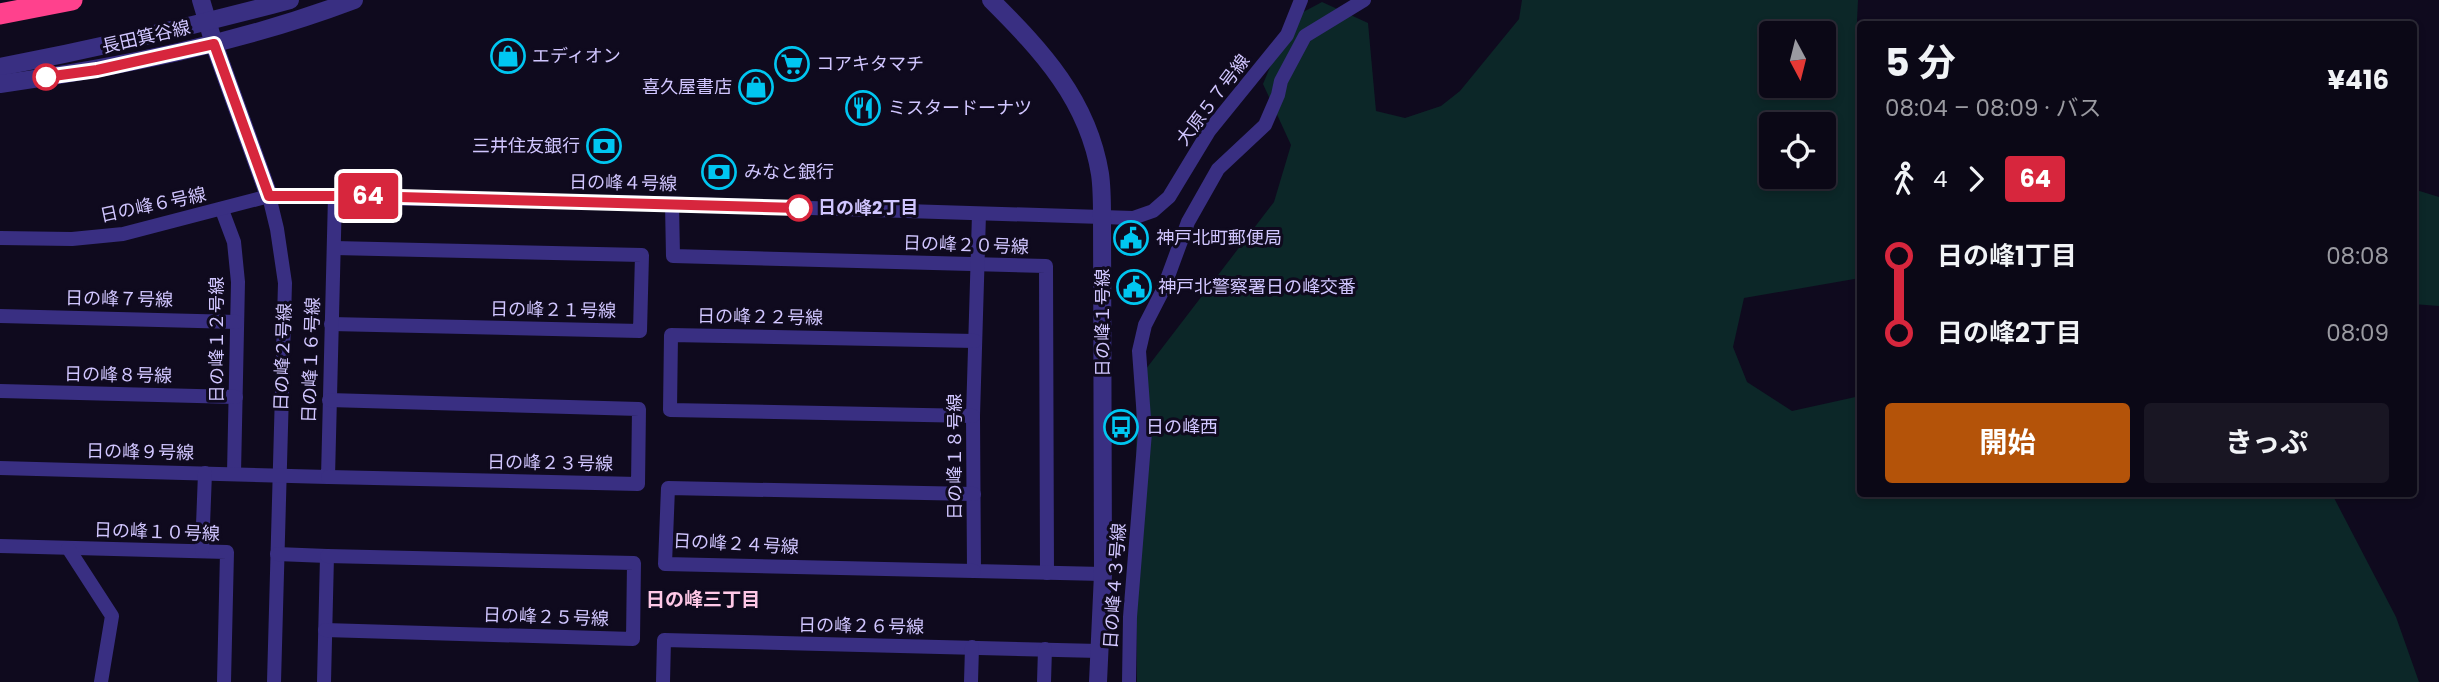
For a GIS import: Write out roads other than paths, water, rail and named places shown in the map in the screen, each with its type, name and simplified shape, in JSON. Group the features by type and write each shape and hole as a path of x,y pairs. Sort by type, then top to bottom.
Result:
{"highway":[{"path":"0,14 72,0"}],"street":[{"name":"日の峰２号線","path":"201,0 214,44 269,196 285,283 274,682"},
{"name":"長田箕谷線","path":"0,67 207,23 290,0"},
{"name":"長田箕谷線","path":"0,84 97,70 214,44 354,0"},
{"name":"日の峰１号線","path":"991,0 1035,45 1071,91 1089,132 1100,174 1103,574 1098,682"},
{"name":"大原５７号線","path":"1102,217 1133,218 1153,211 1169,197 1209,131 1287,35 1301,0"},
{"name":"日の峰４３号線","path":"1129,682 1130,617 1145,432 1139,351 1145,325 1163,290 1188,222 1218,169 1265,125 1281,81 1305,37 1364,0"},
{"path":"1265,64 1281,81"},
{"name":"日の峰４号線","path":"269,196 672,204 1102,217"},
{"name":"日の峰６号線","path":"0,238 72,239 123,234 269,196"},
{"name":"日の峰１６号線","path":"328,477 335,196"},
{"name":"日の峰２０号線","path":"672,204 673,256 1046,266 1047,573"},
{"name":"日の峰１２号線","path":"222,210 234,242 238,282 234,473"},
{"name":"日の峰１８号線","path":"974,571 975,341 979,214"},
{"name":"日の峰２１号線","path":"331,324 640,331 642,255 334,248"},
{"name":"日の峰７号線","path":"0,316 237,322"},
{"name":"日の峰２２号線","path":"974,416 670,410 671,335 975,341"},
{"name":"日の峰８号線","path":"0,391 236,397"},
{"name":"日の峰２３号線","path":"328,477 638,484 639,409 329,400"},
{"name":"日の峰９号線","path":"0,468 279,475"},
{"path":"202,551 205,473"},
{"path":"279,475 328,477"},
{"name":"日の峰２４号線","path":"974,494 668,488 665,564 974,571"},
{"name":"日の峰１０号線","path":"0,546 227,552 224,682"},
{"path":"68,548 112,617 101,682"},
{"path":"277,554 327,555 324,682"},
{"name":"日の峰２５号線","path":"326,630 633,639 634,575 634,563 327,555"},
{"path":"974,571 1103,574"},
{"name":"日の峰２６号線","path":"663,682 664,640 1099,651"},
{"path":"971,682 972,648"},
{"path":"1044,682 1045,649"}],"place":[{"name":"エディオン","path":"508,56"},
{"name":"コアキタマチ","path":"792,64"},
{"name":"喜久屋書店","path":"756,87"},
{"name":"ミスタードーナツ","path":"863,108"},
{"name":"三井住友銀行","path":"604,146"},
{"name":"みなと銀行","path":"719,172"},
{"name":"日の峰2丁目","path":"799,208"},
{"name":"神戸北町郵便局","path":"1131,238"},
{"name":"神戸北警察署日の峰交番","path":"1134,287"},
{"name":"日の峰西","path":"1121,427"}],"district":[{"name":"日の峰三丁目","path":"703,599"}]}
